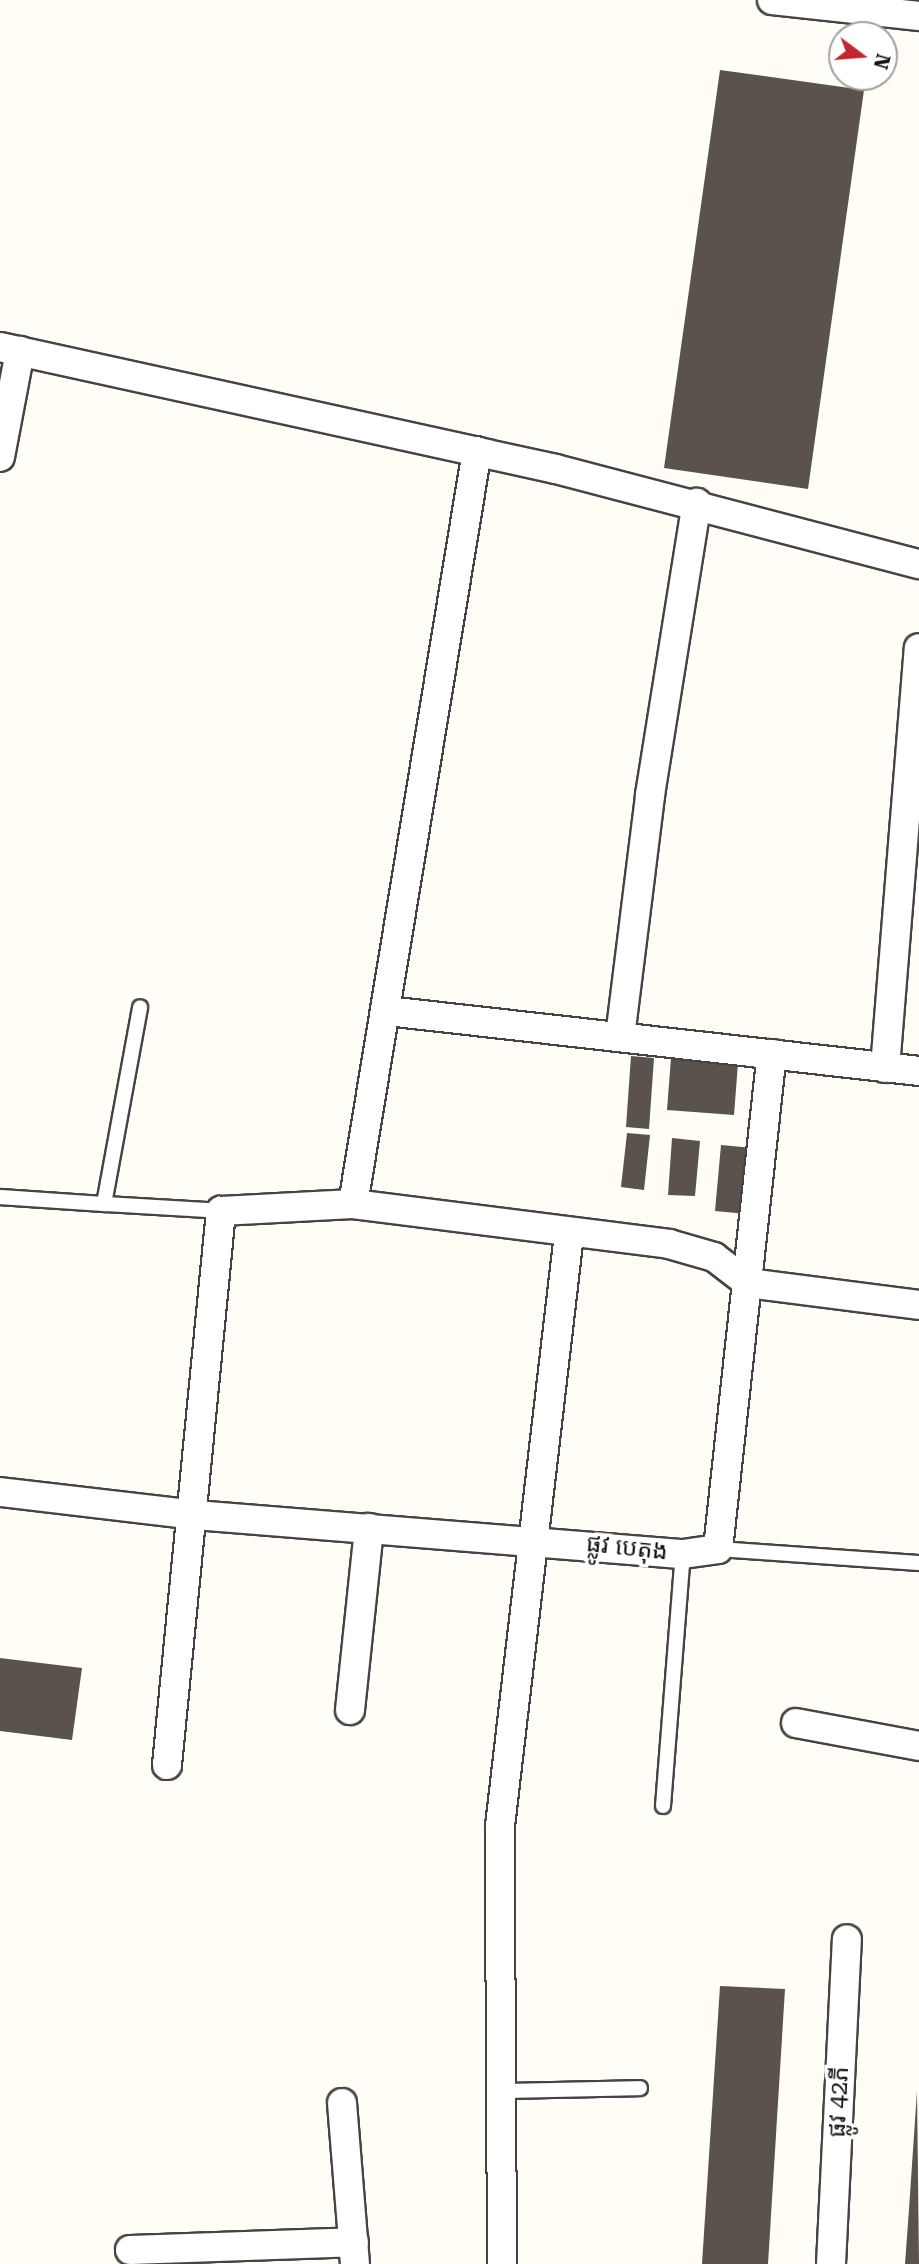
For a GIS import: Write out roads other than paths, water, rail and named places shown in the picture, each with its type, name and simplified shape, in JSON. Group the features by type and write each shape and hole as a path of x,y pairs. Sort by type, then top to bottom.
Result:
{"street":[{"path":"772,0 919,16"},
{"path":"0,457 10,349 477,451 697,503 919,564"},
{"path":"354,1204 477,451"},
{"path":"620,1037 654,769 697,503"},
{"path":"885,1068 919,648"},
{"path":"387,1011 919,1071"},
{"path":"718,1549 772,1054"},
{"path":"167,1765 195,1515 221,1211 354,1204 680,1247 714,1257 748,1283 919,1305"},
{"path":"502,2264 500,1826 537,1540 569,1234"},
{"name":"ផ្លូវ បេតុង","path":"1,1497 683,1554 718,1549"},
{"path":"350,1710 369,1528"},
{"path":"796,1723 919,1746"},
{"name":"ផ្លូវ 42ភី","path":"831,2264 847,1939"},
{"path":"130,2250 354,2253 342,2103"}],"lane":[{"path":"104,1204 140,1007"},
{"path":"0,1197 221,1211"},
{"path":"718,1549 919,1563"},
{"path":"663,1806 683,1554"},
{"path":"501,2091 640,2088"}]}
